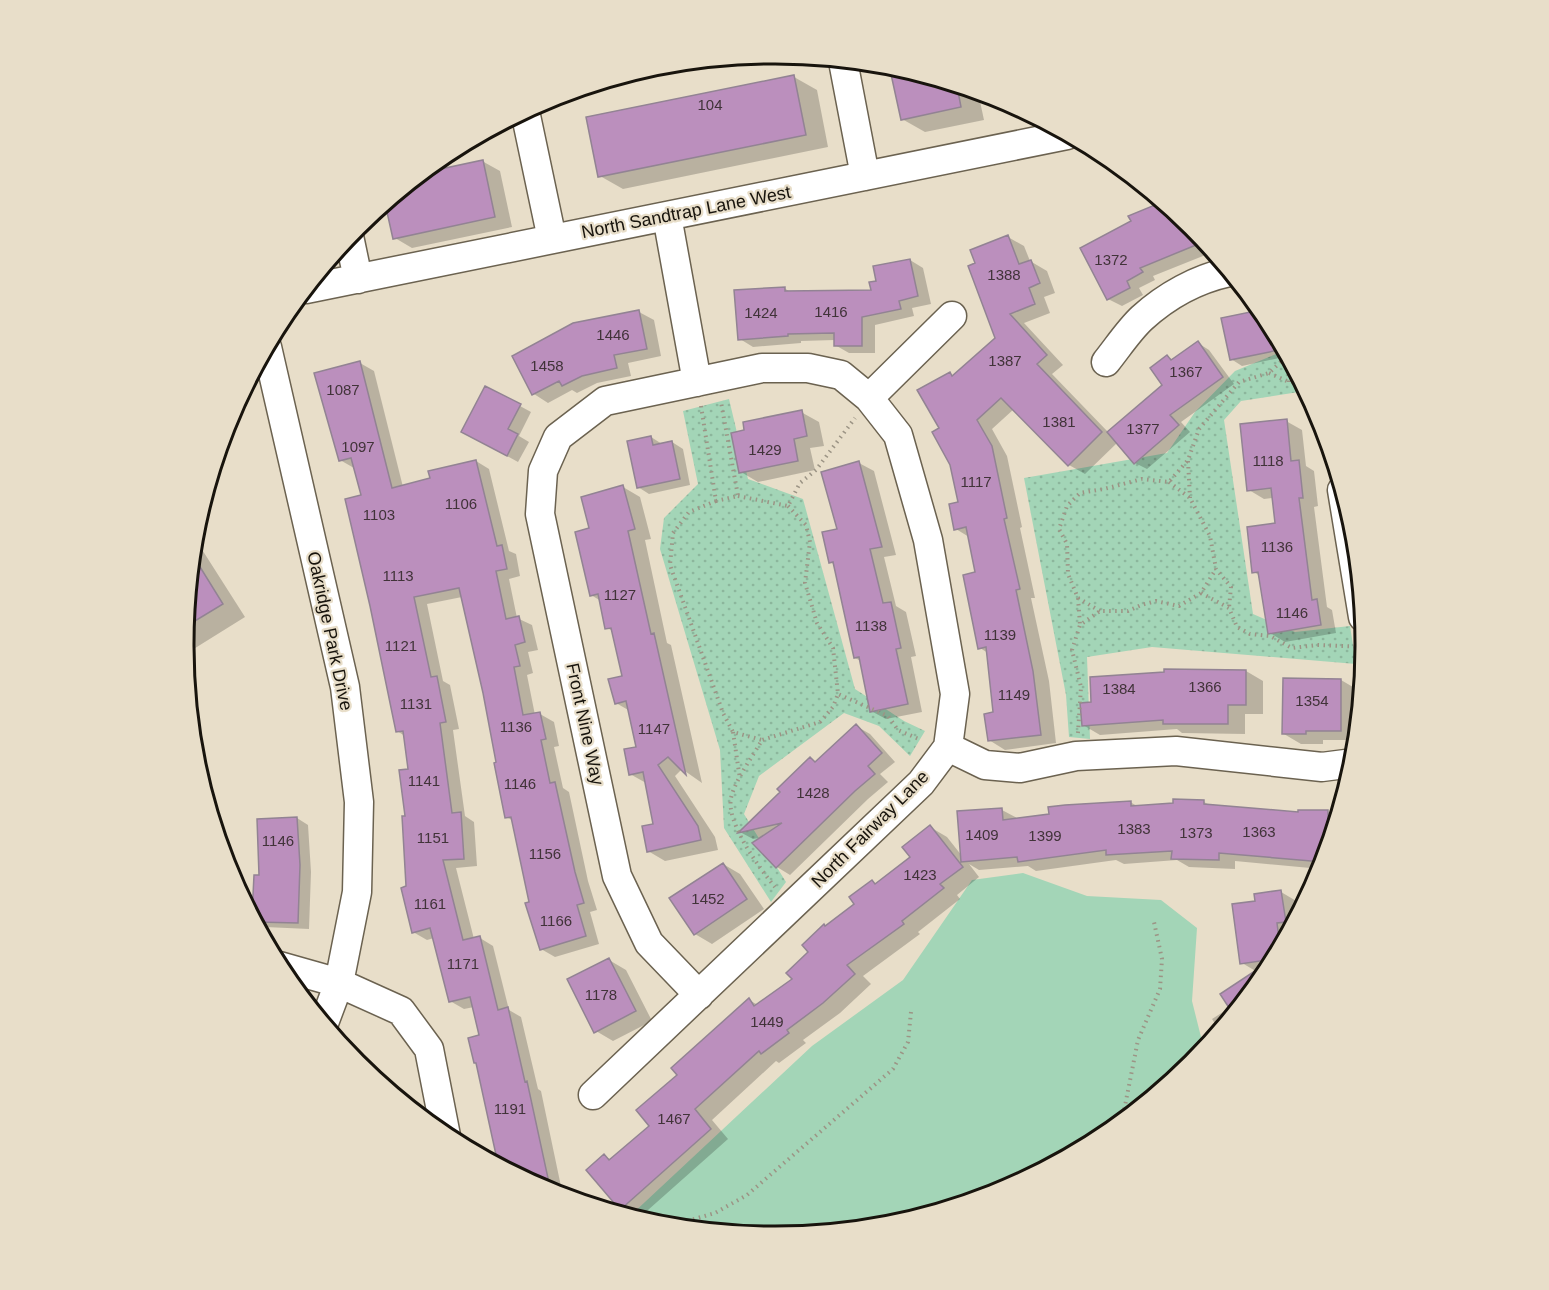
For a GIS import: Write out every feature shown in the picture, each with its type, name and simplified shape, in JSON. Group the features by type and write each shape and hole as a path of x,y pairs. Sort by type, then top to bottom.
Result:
{"street":[{"path":"844,69 865,176"},
{"path":"527,120 552,239"},
{"name":"North Sandtrap Lane West","path":"318,287 1056,137"},
{"path":"667,216 706,380"},
{"path":"352,248 358,279"},
{"path":"1106,362 1141,319 1172,295 1221,274"},
{"path":"869,398 952,316"},
{"name":"Oakridge Park Drive","path":"270,359 345,687 356,779 357,892 339,983 327,1014"},
{"name":"Front Nine Way","path":"699,995 649,943 617,876 540,514 543,471 558,436 605,401 762,368 808,368 841,375 869,398 898,435 928,540 956,694 948,747"},
{"path":"948,747 985,765 1020,768 1076,756 1176,751 1322,767 1342,764"},
{"name":"North Fairway Lane","path":"699,995 921,783 948,747"},
{"path":"294,970 339,983 401,1011 429,1049 443,1122"},
{"path":"593,1095 699,995"}],"path":[{"path":"1169,482 1188,460 1199,429 1239,382 1269,373 1281,363"},
{"path":"1269,373 1289,382 1289,377"},
{"path":"706,380 738,496"},
{"path":"706,380 716,501"},
{"path":"788,506 800,483 816,470 869,398"},
{"path":"1188,460 1190,498 1210,536 1216,569 1231,587 1229,608 1237,627 1250,634 1270,636 1292,648 1317,645 1355,647"},
{"path":"1076,756 1081,687 1072,650 1080,626 1078,598 1068,574 1067,544 1059,529 1067,506 1080,493 1142,479 1169,482 1190,498"},
{"path":"734,732 762,740 820,722 833,707 838,694 833,648 817,623 805,583 810,542 806,525 788,506 738,496 716,501 689,512 673,532 670,565 723,713 734,732 740,780"},
{"path":"1078,598 1100,611 1128,611 1156,601 1179,606 1201,592 1216,569"},
{"path":"1201,592 1229,608"},
{"path":"1080,626 1100,611"},
{"path":"838,694 888,716 898,730 913,739 948,747"},
{"path":"762,740 731,799 734,821 745,845 763,873 792,906"},
{"path":"1124,1109 1138,1040 1160,989 1162,959 1154,922"},
{"path":"692,1220 715,1213 747,1195 893,1069 908,1042 911,1012"}],"green space":[{"path":"1276,354 1297,392 1241,401 1224,420 1253,614 1295,632 1350,626 1355,664 1152,647 1087,657 1090,739 1069,737 1066,695 1024,478 1167,453 1195,412 1235,371"},
{"path":"729,399 748,479 803,499 855,689 904,721 925,731 910,756 879,726 844,713 759,776 744,814 786,882 771,902 724,828 720,750 660,549 664,518 698,484 683,411"},
{"path":"1023,873 1087,896 1161,900 1197,928 1192,1001 1201,1038 1128,1106 1065,1148 997,1181 925,1206 850,1221 774,1226 699,1221 638,1209 812,1046 903,980 972,880"}],"building":[{"path":"794,75 806,135 598,177 586,117"},
{"path":"892,77 959,94 961,107 901,120"},
{"path":"483,160 495,217 393,239 387,213 443,169"},
{"path":"1153,206 1195,245 1140,268 1143,272 1127,281 1130,288 1107,300 1080,248 1131,221 1128,216"},
{"path":"1008,235 1019,264 1031,260 1040,283 1029,288 1035,304 1010,314 1047,355 1037,364 1102,432 1068,466 1001,398 977,420 992,446 1007,518 1004,519 1020,589 1016,590 1033,671 1041,735 988,741 984,714 993,712 986,647 978,649 963,575 975,572 966,527 954,530 949,504 958,502 950,465 932,432 939,428 917,390 950,372 952,376 995,338 968,266 975,263 970,250"},
{"path":"910,259 918,296 899,301 901,309 862,317 862,346 834,346 834,333 788,334 788,336 738,340 734,290 785,287 785,291 871,290 869,282 876,281 873,266"},
{"path":"639,310 647,349 614,355 617,368 582,376 562,386 559,381 532,395 512,356 573,323"},
{"path":"1250,312 1274,351 1230,360 1221,318"},
{"path":"1198,341 1223,377 1170,415 1179,425 1134,464 1107,432 1162,385 1150,368 1167,355 1171,360"},
{"path":"360,361 392,488 430,478 428,471 476,460 497,546 502,545 507,569 496,571 506,619 519,616 525,642 515,645 520,666 514,667 523,715 540,712 546,739 541,740 550,783 555,782 584,903 577,905 586,936 540,950 525,903 529,902 511,817 505,818 483,693 459,588 414,597 431,677 437,676 446,722 440,723 452,813 461,812 464,859 443,860 463,940 480,936 498,1010 508,1007 548,1179 496,1154 476,1063 474,1063 468,1038 479,1035 470,997 449,1002 430,928 412,933 401,888 406,886 402,816 405,816 399,770 408,769 403,731 396,732 345,499 361,495 351,458 339,461 314,373"},
{"path":"485,386 521,404 508,429 518,434 507,456 461,432"},
{"path":"802,410 807,436 794,439 798,461 739,473 731,433 744,430 743,422"},
{"path":"1287,419 1291,461 1299,460 1303,498 1299,498 1312,600 1317,599 1321,625 1268,634 1258,572 1252,573 1247,527 1275,523 1271,488 1247,491 1240,424"},
{"path":"651,436 653,445 672,441 680,479 637,488 627,441"},
{"path":"859,461 882,547 870,549 883,603 891,602 901,648 896,649 908,704 870,712 859,657 854,658 833,562 829,563 822,532 837,529 821,472"},
{"path":"623,485 635,529 628,531 686,775 668,757 658,765 698,826 701,840 647,852 642,826 653,824 643,772 629,775 624,749 636,747 626,701 615,704 608,679 622,676 611,628 605,629 598,594 590,596 575,532 589,528 581,497"},
{"path":"199,566 223,604 195,621"},
{"path":"1164,669 1246,670 1246,705 1228,705 1228,724 1163,724 1163,720 1082,726 1080,703 1091,702 1090,677 1164,672"},
{"path":"1283,678 1341,679 1341,731 1282,734"},
{"path":"856,724 882,753 868,766 875,774 776,868 752,843 782,823 738,833 780,792 777,789 810,757 815,762"},
{"path":"1173,799 1204,800 1204,804 1298,812 1298,810 1328,810 1328,819 1313,861 1219,853 1219,860 1171,859 1172,851 1106,855 1106,850 1018,862 1017,857 961,862 957,811 1002,808 1003,820 1049,814 1048,807 1065,805 1131,801 1131,806 1173,803"},
{"path":"297,817 300,865 298,923 265,922 253,899 254,875 259,875 257,819"},
{"path":"930,825 963,867 940,884 944,888 902,921 904,924 847,965 855,974 823,1003 787,1030 789,1033 761,1054 759,1051 695,1109 711,1129 624,1206 614,1203 586,1170 604,1154 609,1160 649,1126 636,1110 677,1075 671,1068 749,998 754,1006 792,979 786,973 808,952 802,945 824,924 825,926 854,904 849,897 872,880 875,884 910,857 902,847"},
{"path":"723,863 747,899 694,935 669,898"},
{"path":"1281,890 1286,919 1284,922 1277,923 1278,933 1261,961 1240,964 1232,904 1255,901 1254,894"},
{"path":"609,958 636,1011 594,1033 567,979"},
{"path":"1255,971 1228,1007 1220,994"}]}
